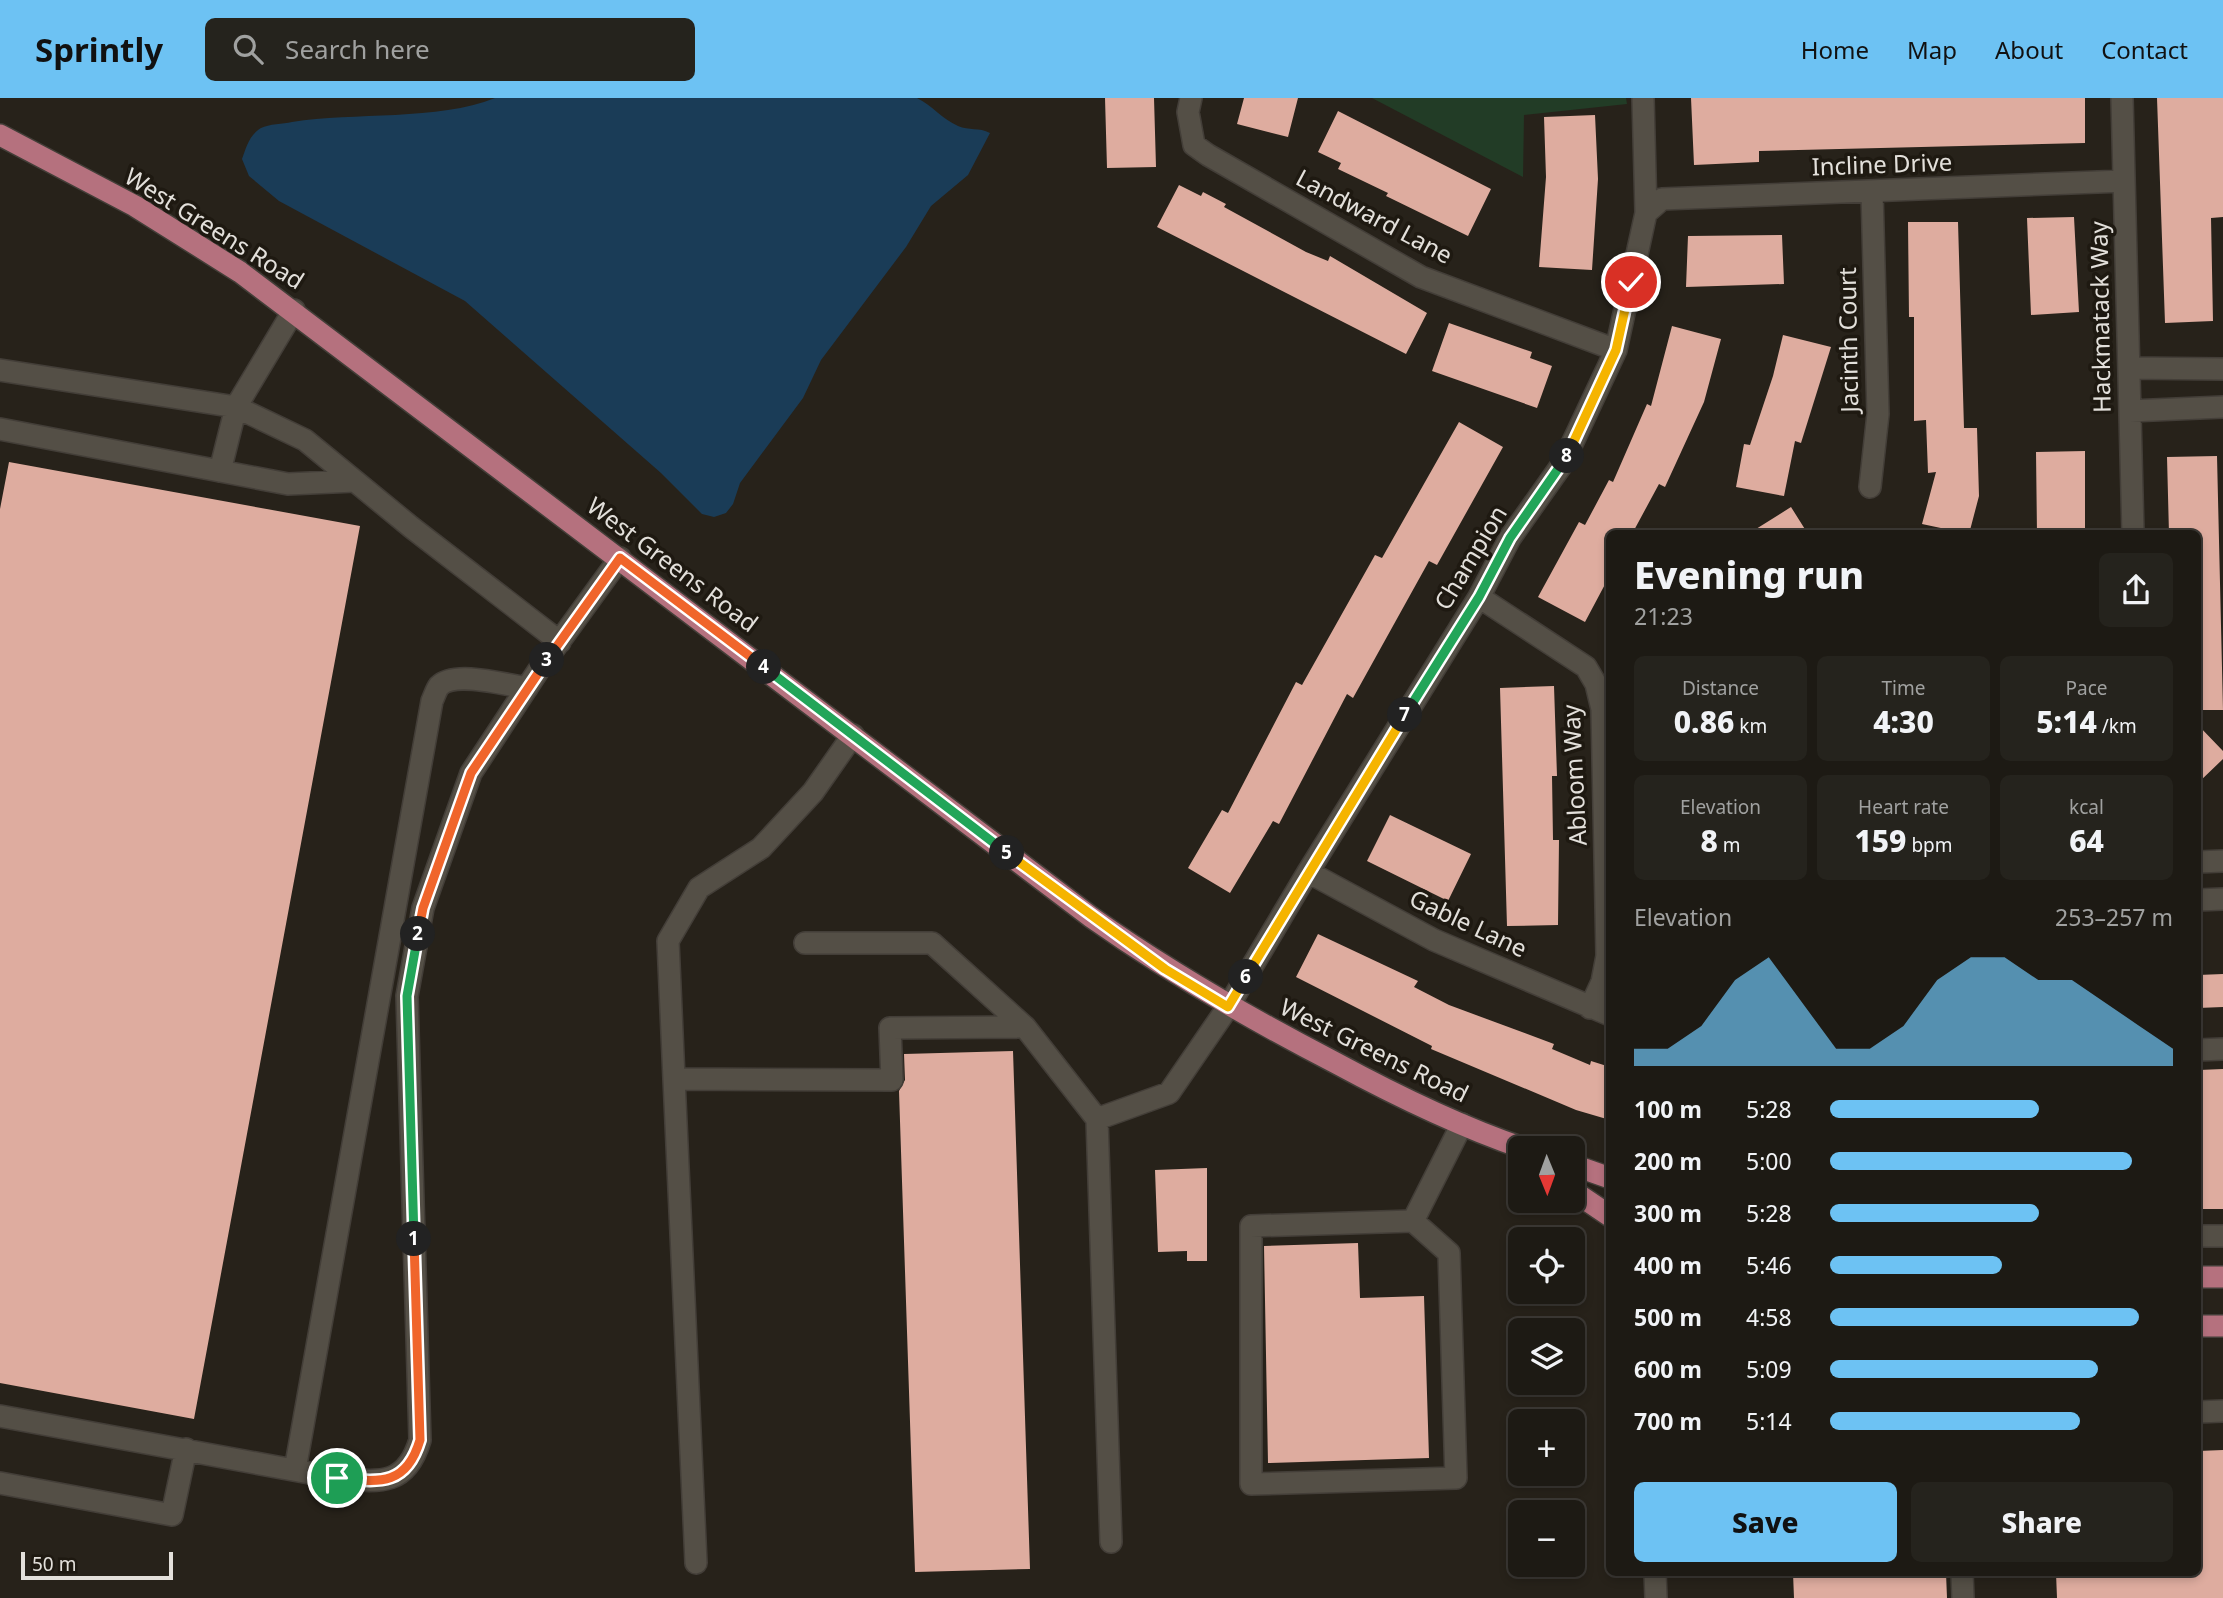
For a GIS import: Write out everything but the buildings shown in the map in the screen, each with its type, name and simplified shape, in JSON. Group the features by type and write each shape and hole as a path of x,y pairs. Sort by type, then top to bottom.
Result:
{"main road":[{"name":"West Greens Road","path":"0,136 135,206 240,272 1091,917 1165,969 1228,1007 1398,1096 1508,1142"},
{"name":"West Greens Road","path":"1495,1138 1508,1147"},
{"path":"1586,1170 1606,1177"},
{"path":"1586,1200 1606,1213"},
{"path":"2201,1277 2223,1278"},
{"path":"2201,1326 2223,1326"}],"street":[{"name":"Landward Lane","path":"1192,98 1188,112 1194,145 1422,277 1616,350"},
{"name":"Champion","path":"1097,1119 1169,1093 1228,1007 1308,872 1479,597 1510,538 1563,463 1616,350 1646,213 1643,98"},
{"name":"Hackmatack Way","path":"2122,98 2133,530"},
{"name":"Incline Drive","path":"1646,213 1662,199 2124,181"},
{"name":"Jacinth Court","path":"1870,487 1878,414 1872,192"},
{"path":"220,471 236,407 293,310"},
{"path":"2129,368 2223,369"},
{"path":"0,370 236,407 305,440 560,642"},
{"path":"2130,411 2223,407"},
{"path":"0,429 288,484 355,481"},
{"path":"0,1416 377,1482 399,1474 413,1461 420,1440 407,996 423,908 471,773 527,688 620,558"},
{"name":"Abloom Way","path":"1479,597 1586,667 1596,684 1602,709 1606,907"},
{"path":"295,1469 432,701 438,687 449,680 466,678 527,688"},
{"path":"696,1563 667,941 699,888 761,848 813,792 853,735"},
{"path":"2201,862 2223,861"},
{"name":"Gable Lane","path":"1308,872 1434,940 1600,1011"},
{"path":"2201,900 2223,899"},
{"path":"805,943 932,943 1025,1027 1097,1119 1111,1542"},
{"name":"Abloom Way","path":"1600,1011 1606,961"},
{"path":"380,992 407,996"},
{"path":"674,1079 892,1080 890,1028 1025,1027"},
{"path":"1413,1221 1462,1124"},
{"path":"1413,1221 1449,1253 1456,1478 1251,1484 1251,1226 1413,1221"},
{"path":"2201,1236 2223,1236"},
{"path":"2201,1412 2223,1411"},
{"path":"0,1483 172,1515 186,1449"},
{"path":"1655,1576 1656,1598"},
{"path":"1962,1576 1963,1598"}],"green space":[{"path":"1372,98 1626,98 1627,104 1524,115 1523,177"}],"water":[{"path":"495,98 917,98 958,126 990,133 968,175 931,206 906,247 821,360 803,398 740,483 733,504 726,513 714,517 702,514 661,473 465,301 279,201 249,176 242,159 254,134 268,126 316,119 448,110"}],"route":[{"path":"337,1478 377,1482 399,1474 413,1461 420,1440 407,996 423,908 471,773 538,671 620,558 1091,917 1165,969 1228,1007 1308,872 1479,597 1510,538 1563,463 1616,350 1631,282"}]}
